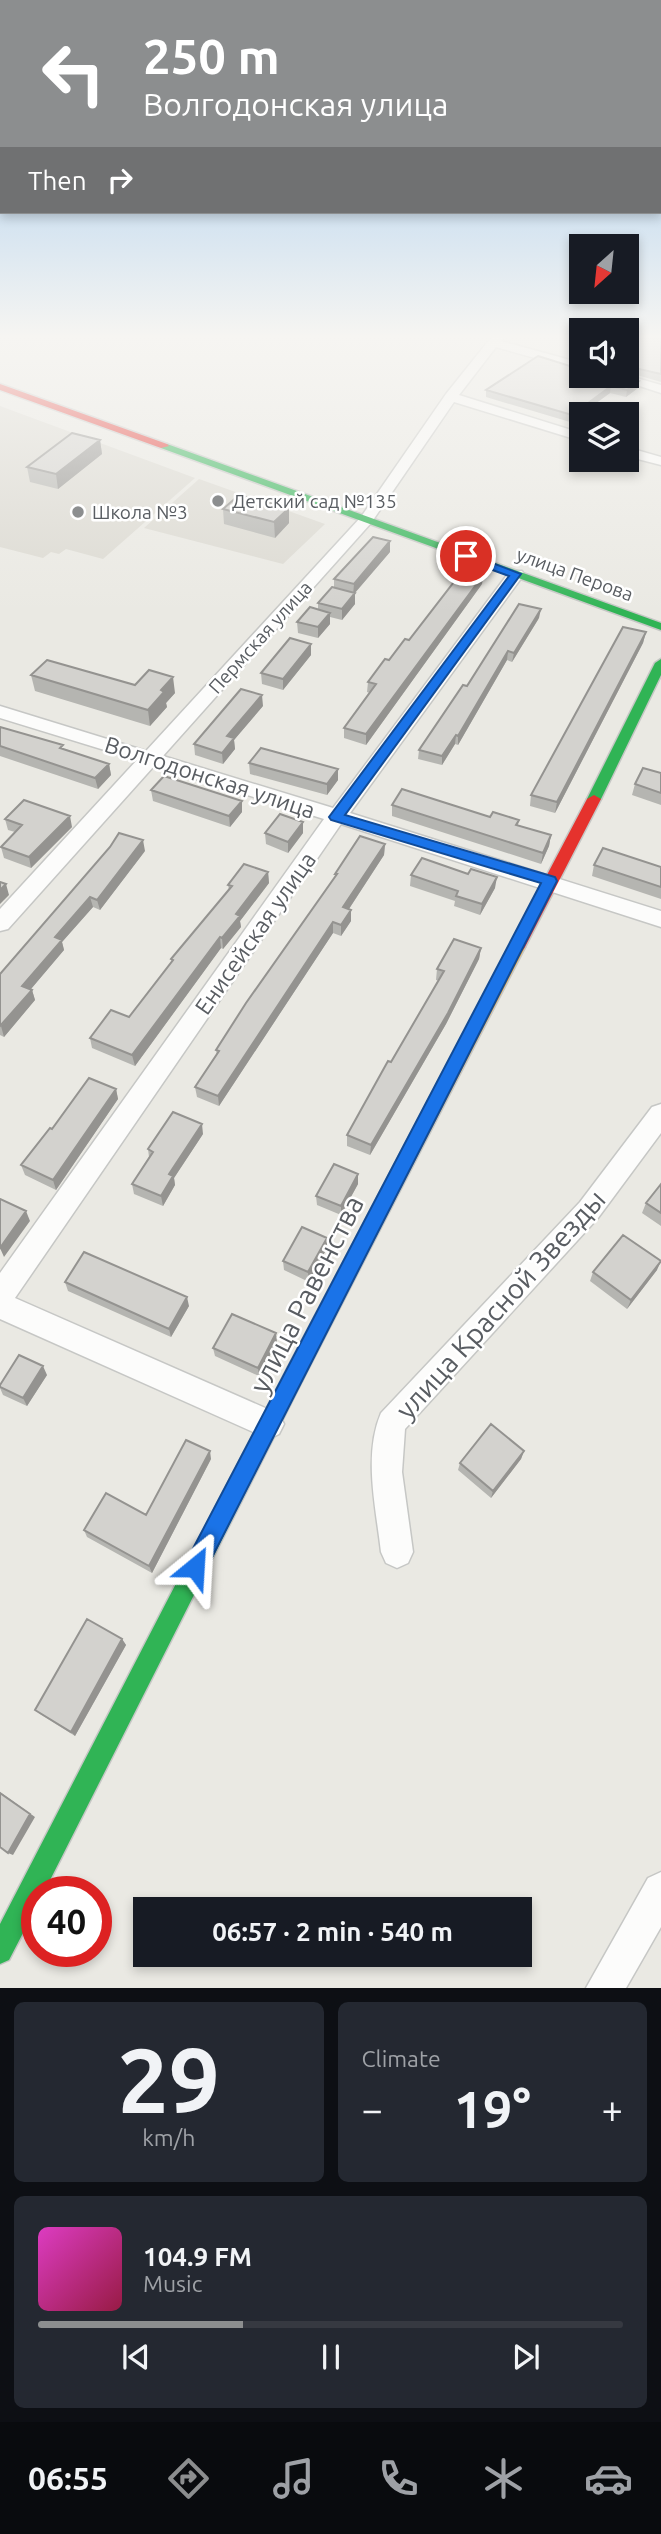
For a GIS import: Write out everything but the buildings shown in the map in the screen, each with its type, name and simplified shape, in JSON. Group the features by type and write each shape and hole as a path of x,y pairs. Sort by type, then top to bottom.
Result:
{"street":[{"name":"улица Перова","path":"109,427 661,627"},
{"name":"Пермская улица","path":"0,923 366,520 430,427"},
{"path":"548,427 569,433"},
{"path":"639,455 661,461"},
{"name":"Енисейская улица","path":"0,1296 336,817 516,574"},
{"name":"улица Равенства","path":"0,1951 269,1424 619,751 661,663"},
{"name":"Волгодонская улица","path":"0,712 550,881 661,919"},
{"name":"улица Красной Звезды","path":"397,1552 387,1472 391,1423 589,1210 661,1114"},
{"path":"0,1305 269,1424"},
{"path":"605,1988 661,1891"}],"shaded area":[{"name":"Школа №3","path":"0,427 56,427 195,478 103,559 66,549 59,554 51,552 43,558 0,547"},
{"name":"Детский сад №135","path":"199,479 325,524 283,564 144,528"}],"traffic: fast":[{"path":"164,446 661,627"},
{"path":"594,799 661,663"},
{"path":"0,1951 295,1374"}],"traffic: slow":[{"path":"295,1374 517,947"}],"traffic: jam":[{"path":"111,427 164,446"},
{"path":"517,947 594,799"}],"place":[{"name":"Детский сад №135","path":"218,501"},
{"name":"Школа №3","path":"78,512"}],"route":[{"path":"195,1567 550,881 336,817 516,574 466,556"}]}
